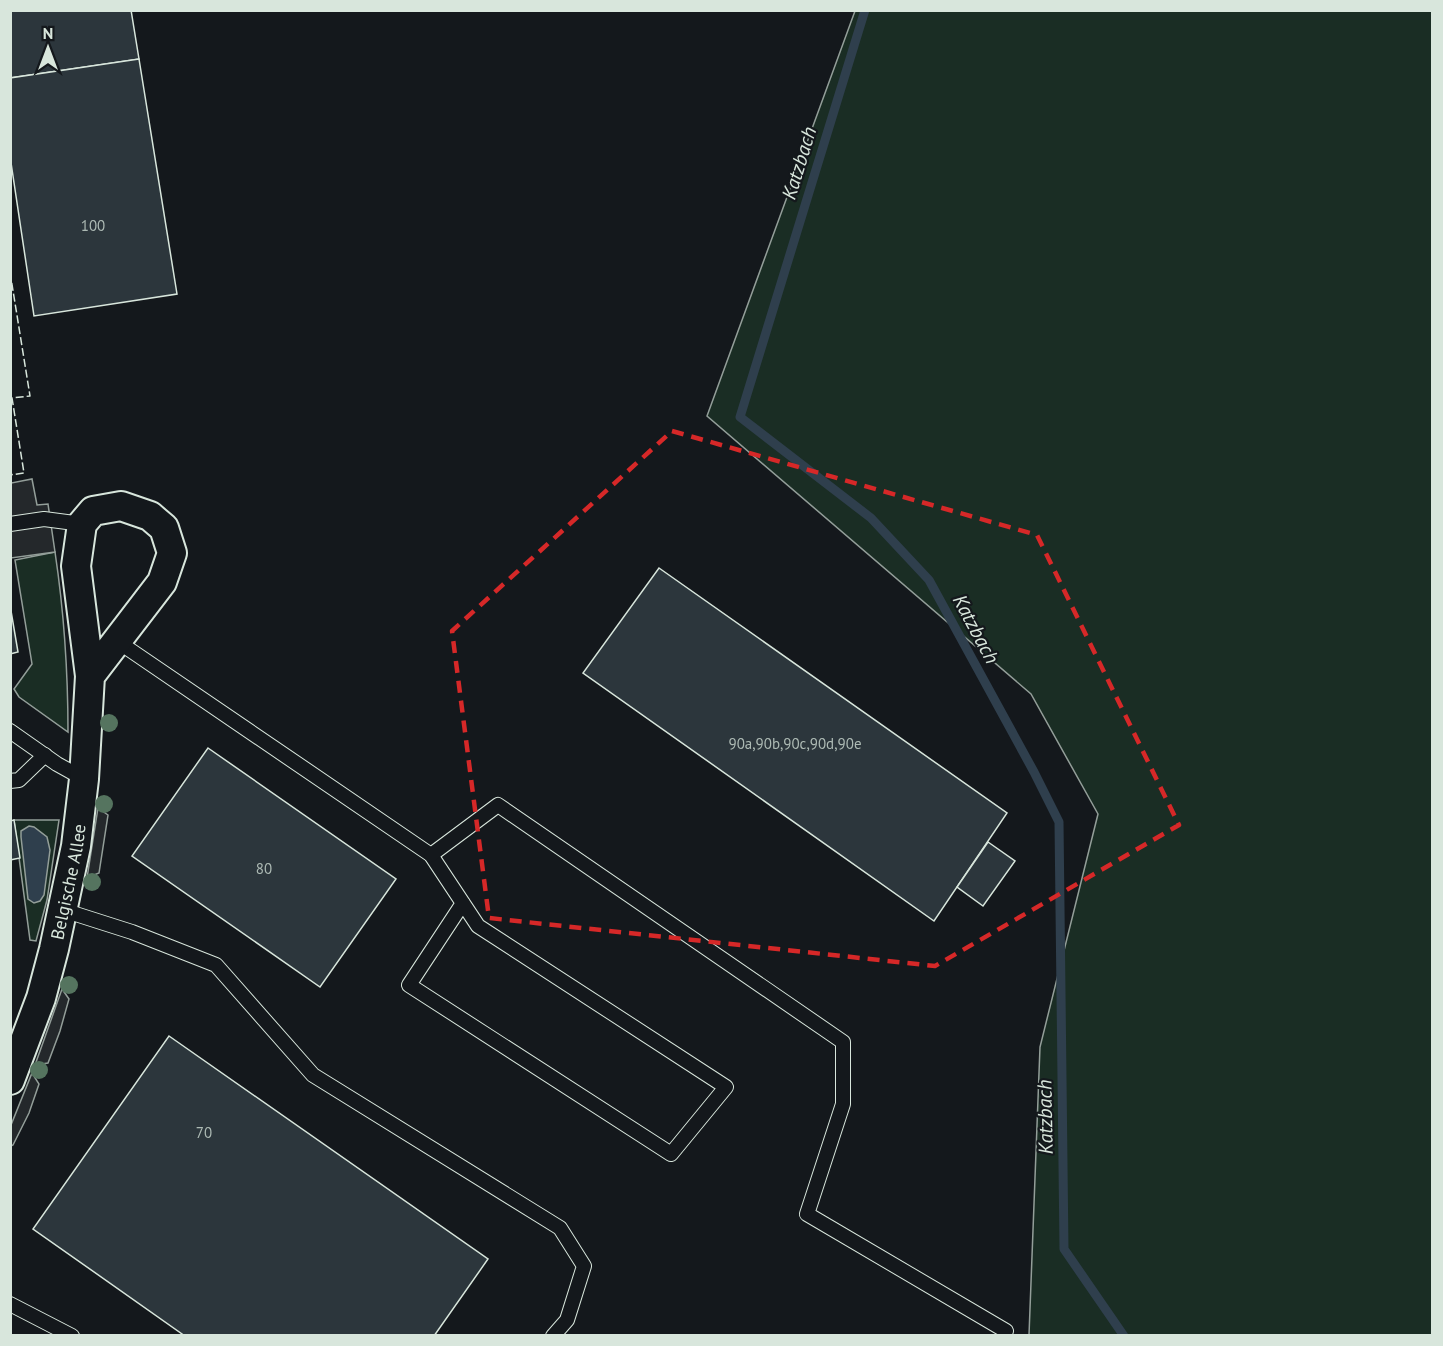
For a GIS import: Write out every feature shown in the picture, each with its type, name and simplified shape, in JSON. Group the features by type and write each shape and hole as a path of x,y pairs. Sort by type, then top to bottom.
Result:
{"street":[{"path":"82,524 93,511 121,506 150,516 164,528 172,553 162,582 90,676"},
{"name":"Belgische Allee","path":"10,1080 41,998 76,846 84,779 90,676 76,566 82,524"}],"lane":[{"path":"10,524 44,519 82,524"},
{"path":"117,641 431,855 463,903 478,926 726,1087 671,1154 409,986 463,903"},
{"path":"10,732 84,779"},
{"path":"10,781 19,780 45,756"},
{"path":"431,855 498,805 843,1042 843,1104 807,1214 1006,1331"},
{"path":"63,910 132,932 216,965 313,1075 560,1228 584,1266 567,1320 553,1335"},
{"path":"10,1304 72,1335"}],"highlighted area":[{"path":"672,431 1037,535 1179,825 935,966 489,918 452,631"}],"green space":[{"path":"855,11 1432,11 1432,1335 1029,1335 1040,1047 1098,814 1031,694 707,416"},
{"path":"55,552 65,642 68,732 19,697 14,689 32,664 15,560"},
{"path":"14,820 59,820 47,900 36,941 30,940"}],"shaded area":[{"path":"32,479 37,505 48,504 55,552 11,558 11,483"},
{"path":"98,808 108,815 99,873 87,878"},
{"path":"62,989 69,999 60,1031 48,1063 35,1065"},
{"path":"32,1073 39,1084 29,1113 11,1146 11,1125"}],"water":[{"path":"29,826 47,837 50,850 44,895 40,901 34,903 28,899 21,837 21,831"}],"building":[{"path":"10,10 131,10 139,59 10,78"},
{"path":"139,59 177,294 34,316 10,156 10,78"},
{"path":"659,568 1007,813 934,921 583,673"},
{"path":"10,605 18,652 10,654"},
{"path":"208,748 396,879 320,987 132,856"},
{"path":"14,820 20,858 10,860 10,821"},
{"path":"988,842 1015,861 983,906 957,887"},
{"path":"169,1036 488,1259 434,1336 185,1336 33,1229"}],"waterway":[{"name":"Katzbach","path":"865,10 740,417 871,518 929,580 1059,822 1064,1249 1124,1336"}],"fence":[{"path":"10,272 30,396 12,398 24,473 10,475"}]}
